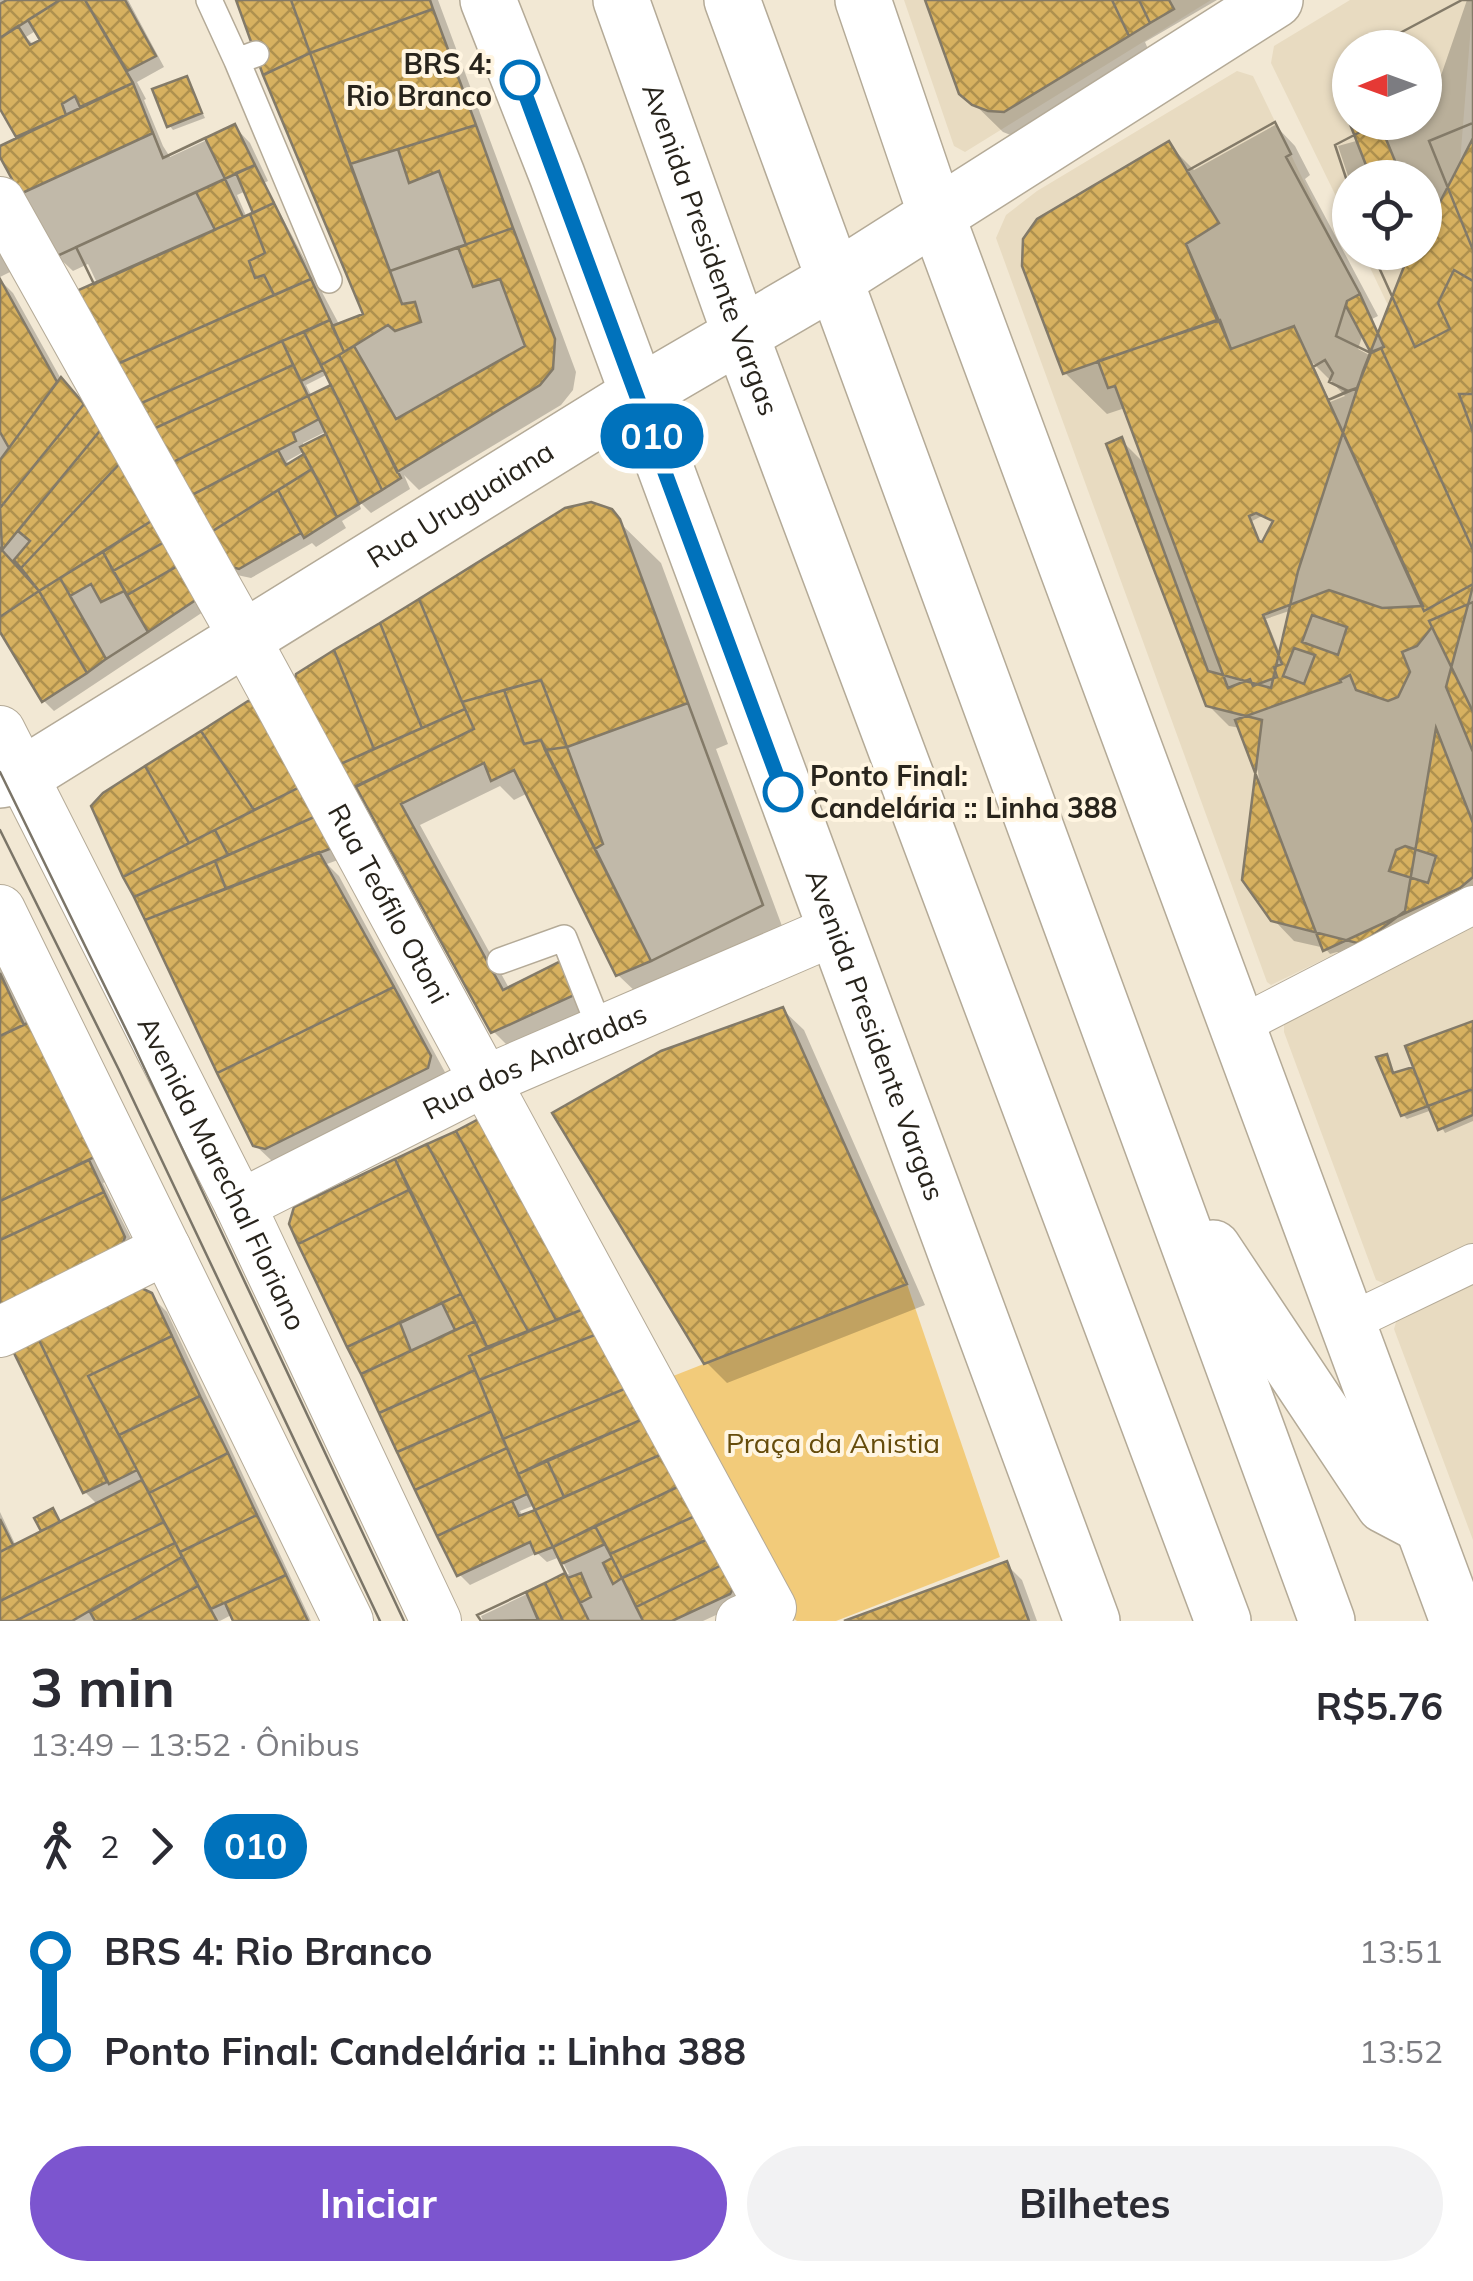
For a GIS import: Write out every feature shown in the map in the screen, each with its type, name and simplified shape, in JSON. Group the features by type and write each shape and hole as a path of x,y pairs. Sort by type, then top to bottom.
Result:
{"main road":[{"name":"Avenida Presidente Vargas","path":"488,0 557,176 1092,1621"},
{"name":"Avenida Presidente Vargas","path":"621,0 742,336 1223,1621"},
{"path":"732,0 1326,1621"},
{"path":"863,0 936,214 1458,1621"},
{"name":"Rua Uruguaiana","path":"7,762 244,636 637,394 836,279 1275,0"},
{"path":"1159,1166 1384,1505 1422,1525"}],"street":[{"name":"Rua Teófilo Otoni","path":"0,202 244,636 486,1081 756,1615"},
{"name":"Avenida Marechal Floriano","path":"7,762 240,1204 436,1621"},
{"path":"1237,1027 1473,905"},
{"path":"0,910 348,1621"},
{"name":"Rua dos Andradas","path":"240,1204 486,1081 835,930"},
{"path":"0,1332 166,1249"},
{"path":"1348,1323 1473,1263"}],"lane":[{"path":"209,0 246,58 329,280"},
{"path":"500,961 564,938 601,1030"}],"shaded area":[{"path":"904,0 1211,0 965,152 954,146"},
{"path":"1350,0 1473,0 1440,414 1371,270 1442,270 1442,160 1332,160 1332,188 1271,63 1274,46"},
{"path":"1237,71 1253,76 1332,240 1332,270 1347,270 1420,422 1473,549 1473,887 1271,985 996,238 1006,215 1037,191"},
{"path":"1473,913 1473,1249 1388,1285 1376,1280 1284,1032 1284,1019"},
{"path":"1473,1278 1473,1540 1394,1329 1397,1319"}],"green space":[{"name":"Praça da Anistia","path":"907,1284 1000,1557 836,1621 797,1621 780,1609 663,1380"}],"building":[{"path":"7,0 60,0 0,38 0,4"},
{"path":"60,0 85,0 133,83 80,107 75,96 62,104 66,115 16,137 0,109 0,38 18,26 30,45 40,40 28,20"},
{"path":"85,0 125,0 156,56 127,71"},
{"path":"236,0 291,0 310,53 263,75"},
{"path":"291,0 430,0 433,9 310,53"},
{"path":"925,0 1112,0 1129,36 1004,112 988,111 959,94"},
{"path":"1112,0 1139,0 1150,23 1129,36"},
{"path":"1139,0 1169,0 1174,9 1150,23"},
{"path":"1462,0 1473,0 1473,281 1454,270 1438,303 1450,329 1415,347 1380,270 1442,270 1442,160 1340,160 1335,145 1345,140 1442,140 1442,30 1406,30"},
{"path":"1462,0 1473,0 1473,123 1442,136 1442,30 1406,30"},
{"path":"433,9 476,125 350,164 310,53"},
{"path":"310,53 402,304 415,302 421,322 395,331 388,325 344,352 332,326 363,314 263,75"},
{"path":"187,76 202,113 167,127 152,89"},
{"path":"133,83 153,133 20,194 0,157 0,146"},
{"path":"1275,122 1291,154 1286,157 1332,242 1332,270 1347,270 1360,294 1347,301 1336,336 1371,353 1381,348 1473,550 1473,584 1424,611 1328,400 1348,391 1329,382 1333,373 1325,360 1313,367 1294,326 1231,349 1186,244 1219,223 1187,171"},
{"path":"1275,122 1291,154 1286,157 1332,242 1332,270 1347,270 1360,294 1347,301 1336,336 1371,353 1357,388 1348,391 1329,382 1333,373 1325,360 1313,367 1294,326 1231,349 1186,244 1219,223 1187,171"},
{"path":"1473,123 1473,250 1442,173 1442,160 1437,160 1429,141 1442,140 1442,136"},
{"path":"235,124 255,165 55,257 20,194 153,133 163,158"},
{"path":"476,125 513,228 390,271 350,164"},
{"path":"153,133 163,158 205,138 225,179 55,257 20,194"},
{"path":"1473,138 1473,586 1446,687 1473,752 1473,823 1436,728 1405,911 1361,944 1271,921 1242,880 1262,720 1206,706 1106,444 1122,437 1208,671 1271,688 1298,571 1363,371 1403,270 1442,270 1442,198"},
{"path":"1345,140 1431,140 1437,160 1340,160 1335,145"},
{"path":"1356,140 1386,140 1395,160 1364,160"},
{"path":"1169,141 1219,223 1186,244 1217,320 1063,374 1022,266 1023,239 1037,219"},
{"path":"398,149 409,183 439,171 466,245 390,271 350,164"},
{"path":"255,165 274,203 253,213 236,173"},
{"path":"1442,173 1473,250 1473,281 1454,270 1438,303 1450,329 1415,347 1380,270 1442,270"},
{"path":"225,179 243,217 94,284 76,247"},
{"path":"196,192 215,230 94,284 76,247"},
{"path":"274,203 311,279 274,295 264,275 255,278 249,261 265,253 250,214"},
{"path":"250,214 265,253 249,261 255,278 264,275 274,295 115,365 74,292"},
{"path":"513,228 555,339 553,369 540,385 397,472 339,355 388,325 395,331 421,322 415,302 402,304 390,271"},
{"path":"458,247 473,287 500,279 525,346 396,419 354,346 388,325 395,331 421,322 415,302 402,304 390,271"},
{"path":"0,279 57,382 9,448 0,432"},
{"path":"311,279 330,320 137,405 115,365"},
{"path":"1360,294 1384,347 1371,353 1346,306 1347,301"},
{"path":"330,320 344,352 321,365 304,332"},
{"path":"1220,320 1231,349 1294,326 1423,606 1382,608 1329,590 1263,615 1282,664 1274,667 1277,677 1253,686 1250,679 1228,688 1115,386 1108,388 1098,361","holes":["1256,513 1273,521 1262,542 1249,516"]},
{"path":"304,332 323,370 301,381 282,341"},
{"path":"282,341 293,365 151,430 137,405"},
{"path":"1381,348 1473,550 1473,584 1424,611 1328,400 1357,388 1371,352"},
{"path":"339,355 401,478 382,490 321,365"},
{"path":"293,365 308,396 169,464 151,430"},
{"path":"61,377 84,404 0,508 0,460"},
{"path":"331,385 382,490 359,504 308,396"},
{"path":"1459,394 1473,394 1473,432"},
{"path":"1459,394 1473,394 1473,432"},
{"path":"308,396 319,419 293,433 296,441 188,497 169,464"},
{"path":"84,404 103,427 2,550 0,508"},
{"path":"103,427 123,460 21,568 14,560 30,541 18,531"},
{"path":"326,434 359,504 337,517 300,447"},
{"path":"278,450 286,465 304,454 312,469 208,534 188,497"},
{"path":"123,460 156,518 39,591 21,568"},
{"path":"312,469 337,517 304,538 278,490"},
{"path":"278,490 301,533 239,569 224,565 208,534"},
{"path":"591,502 612,509 620,519 688,703 567,747 541,680 462,702 419,599 565,508"},
{"path":"156,518 168,540 113,571 103,552"},
{"path":"168,540 181,564 127,595 113,571"},
{"path":"0,548 39,591 0,617"},
{"path":"103,552 148,632 106,659 60,578"},
{"path":"181,564 200,597 148,632 127,595"},
{"path":"60,578 106,659 87,673 39,591"},
{"path":"91,584 101,602 124,591 148,632 106,659 70,596"},
{"path":"39,591 87,673 42,702 0,632 0,617"},
{"path":"419,599 465,709 422,728 380,623"},
{"path":"1473,602 1473,712 1429,621"},
{"path":"1473,602 1473,712 1429,621"},
{"path":"1312,615 1347,627 1338,655 1302,642"},
{"path":"380,623 422,728 374,749 334,650"},
{"path":"1432,627 1473,712 1473,877 1460,888 1323,951 1235,720 1341,682 1350,675 1356,690 1388,701 1398,697 1410,672 1402,652 1417,646","holes":["1405,846 1436,856 1428,883 1389,871 1396,850"]},
{"path":"1294,648 1315,655 1304,684 1283,676"},
{"path":"334,650 374,749 336,766 293,687 296,674"},
{"path":"541,680 567,747 545,750 541,740 524,744 504,690"},
{"path":"504,690 524,744 541,740 651,961 616,976 514,770 491,781 484,763 401,804 503,990 565,959 581,992 491,1033 356,787 474,729 462,702"},
{"path":"248,701 255,702 304,785 254,810 201,731"},
{"path":"688,703 763,905 651,961 545,750 567,747"},
{"path":"688,703 763,905 651,961 595,849 603,844 567,747"},
{"path":"465,709 474,729 348,790 336,766"},
{"path":"201,731 254,810 189,843 145,766"},
{"path":"145,766 189,843 123,877 91,806 103,793"},
{"path":"304,785 321,814 228,855 215,830"},
{"path":"321,814 337,846 226,889 215,861"},
{"path":"215,830 228,855 134,897 123,877"},
{"path":"319,852 394,987 217,1073 145,920"},
{"path":"215,861 226,889 145,920 134,897"},
{"path":"0,973 24,1025 0,1036"},
{"path":"394,987 431,1056 428,1068 265,1149 253,1146 217,1073"},
{"path":"783,1007 907,1284 704,1364 552,1113 661,1051"},
{"path":"36,1019 99,1155 0,1201 0,1036"},
{"path":"1473,1021 1473,1089 1428,1106 1405,1046"},
{"path":"1387,1054 1393,1073 1413,1067 1428,1106 1401,1116 1376,1057"},
{"path":"1473,1089 1473,1115 1438,1130 1428,1106"},
{"path":"479,1119 591,1306 556,1320 456,1131"},
{"path":"456,1131 556,1320 528,1331 427,1144"},
{"path":"427,1144 528,1331 487,1347 395,1159"},
{"path":"395,1159 409,1190 298,1244 289,1224 294,1207"},
{"path":"89,1160 104,1192 0,1240 0,1201"},
{"path":"409,1190 461,1294 347,1347 298,1244"},
{"path":"104,1192 125,1237 120,1251 0,1311 0,1240"},
{"path":"139,1287 152,1293 172,1336 88,1376 137,1470 109,1484 38,1338"},
{"path":"461,1294 475,1321 361,1374 347,1347"},
{"path":"442,1303 455,1330 411,1351 400,1323"},
{"path":"591,1306 605,1331 479,1380 469,1356"},
{"path":"475,1321 487,1347 469,1356 475,1370 379,1413 361,1374"},
{"path":"605,1331 634,1385 503,1439 479,1380"},
{"path":"172,1336 200,1396 119,1435 88,1376"},
{"path":"38,1338 107,1482 83,1493 13,1351"},
{"path":"475,1370 492,1411 397,1452 379,1413"},
{"path":"634,1385 650,1416 518,1474 503,1439"},
{"path":"200,1396 228,1453 149,1493 119,1435"},
{"path":"492,1411 507,1448 415,1490 397,1452"},
{"path":"650,1416 669,1451 564,1497 547,1460"},
{"path":"507,1448 527,1494 437,1536 415,1490"},
{"path":"669,1451 686,1483 553,1547 535,1510"},
{"path":"228,1453 257,1515 180,1552 149,1493"},
{"path":"547,1460 564,1497 535,1510 518,1474"},
{"path":"142,1480 164,1522 0,1601 0,1552"},
{"path":"686,1483 702,1513 610,1554 595,1526"},
{"path":"512,1501 519,1516 535,1510 553,1547 535,1554 530,1542 457,1576 437,1536"},
{"path":"53,1508 60,1522 41,1531 34,1518"},
{"path":"702,1513 715,1536 622,1578 610,1554"},
{"path":"257,1515 286,1575 211,1609 180,1552"},
{"path":"0,1519 13,1545 0,1552"},
{"path":"164,1522 175,1543 15,1621 0,1621 0,1601"},
{"path":"595,1526 605,1544 561,1564 553,1547"},
{"path":"715,1536 728,1562 636,1607 622,1578"},
{"path":"175,1543 182,1557 72,1621 15,1621"},
{"path":"605,1544 643,1621 589,1621 561,1564"},
{"path":"605,1544 612,1558 603,1563 613,1584 622,1578 643,1621 589,1621 580,1603 591,1597 581,1573 568,1578 561,1564"},
{"path":"182,1557 198,1586 131,1621 95,1621 90,1612"},
{"path":"1007,1561 1029,1621 844,1621"},
{"path":"728,1562 734,1587 730,1594 672,1621 643,1621 636,1607"},
{"path":"565,1573 589,1621 563,1621 545,1583"},
{"path":"286,1575 308,1621 233,1621 225,1603"},
{"path":"545,1583 563,1621 539,1621 526,1592"},
{"path":"198,1586 217,1621 131,1621"},
{"path":"526,1592 538,1620 481,1621 477,1615"},
{"path":"526,1592 539,1621 481,1621 477,1615"}],"tram line":[{"path":"0,772 134,1046 404,1621"},
{"path":"0,830 119,1070 380,1621"}],"bus line":[{"name":"010","path":"520,80 783,792"}],"place":[{"name":"BRS 4: Rio Branco","path":"520,80"},
{"name":"Ponto Final: Candelária :: Linha 388","path":"783,792"}]}
